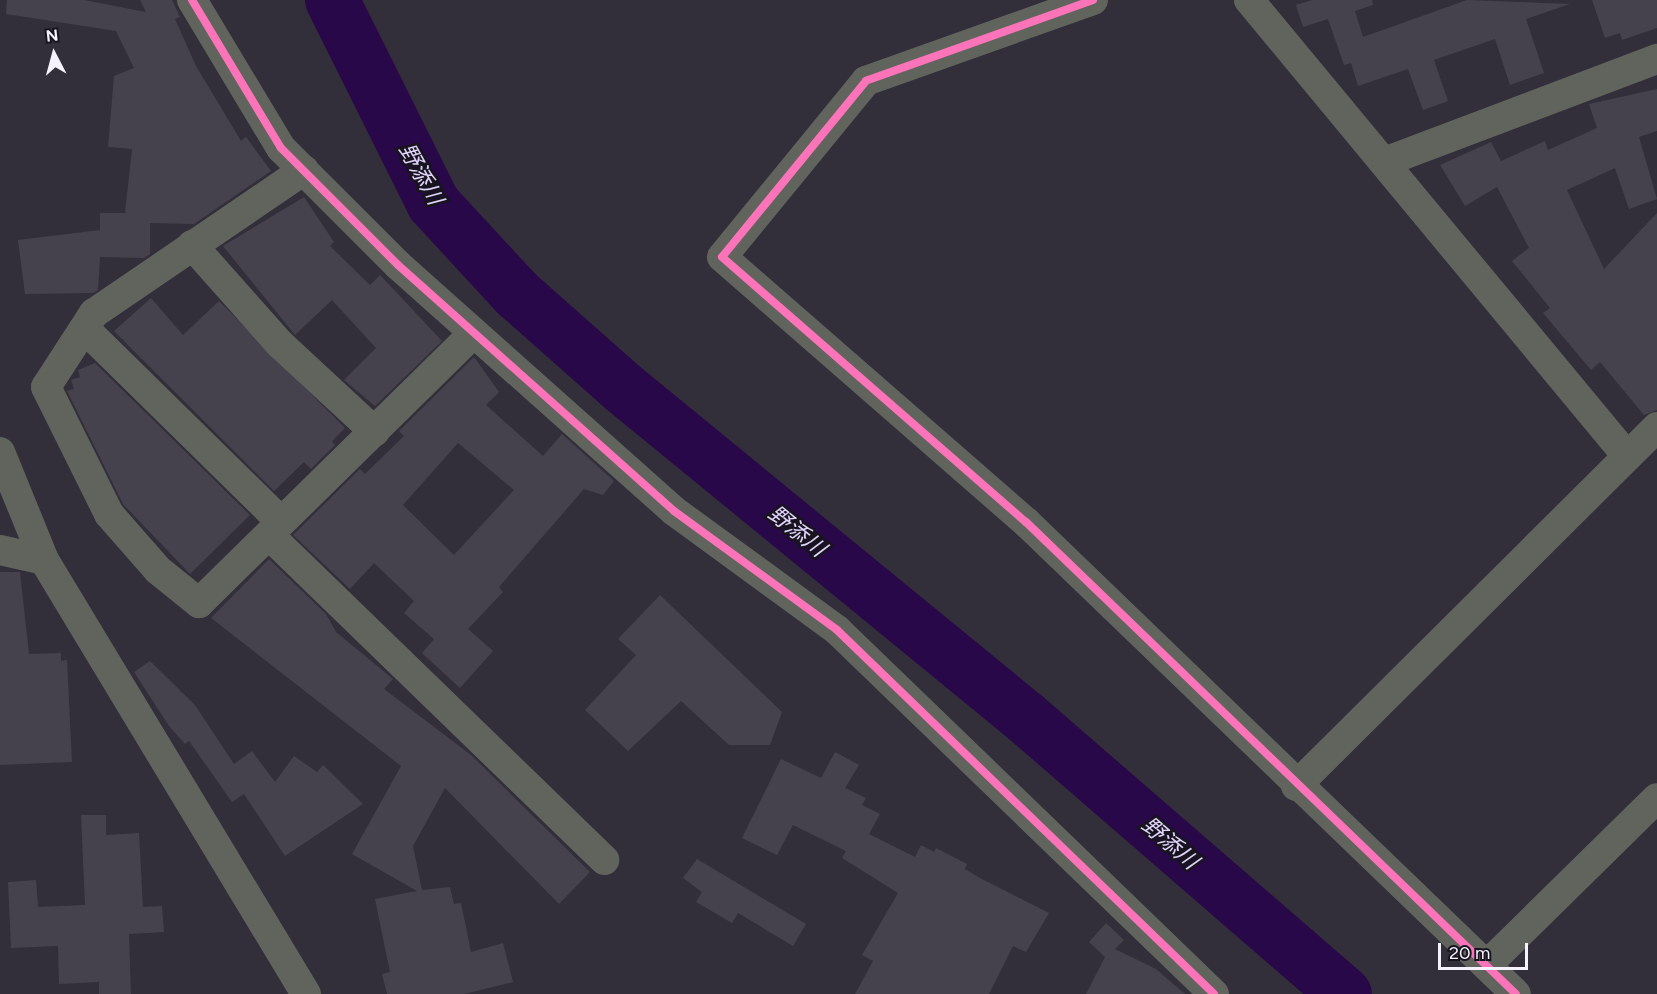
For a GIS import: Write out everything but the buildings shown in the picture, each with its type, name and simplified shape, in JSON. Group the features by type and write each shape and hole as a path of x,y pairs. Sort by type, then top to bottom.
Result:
{"street":[{"path":"192,0 281,148 474,333 674,511 837,630 1214,994"},
{"path":"1093,0 866,81 722,257 1026,522 1296,786 1516,994"},
{"path":"1249,0 1387,161 1627,456"},
{"path":"1387,161 1657,59"},
{"path":"304,170 94,313 87,331 46,387 109,514 158,570 199,603 474,333"},
{"path":"192,245 280,344 375,432"},
{"path":"87,331 274,527 604,860"},
{"path":"1296,786 1657,427"},
{"path":"0,452 44,560 306,994"},
{"path":"0,550 44,560"},
{"path":"1486,965 1657,798"}],"waterway":[{"name":"野添川","path":"332,0 433,203 517,294 622,387 1025,717 1345,994"}],"cycle path":[{"path":"192,0 281,148 398,265 674,511 837,630 1214,994"},
{"path":"1093,0 866,81 722,257 1026,522 1516,994"}]}
